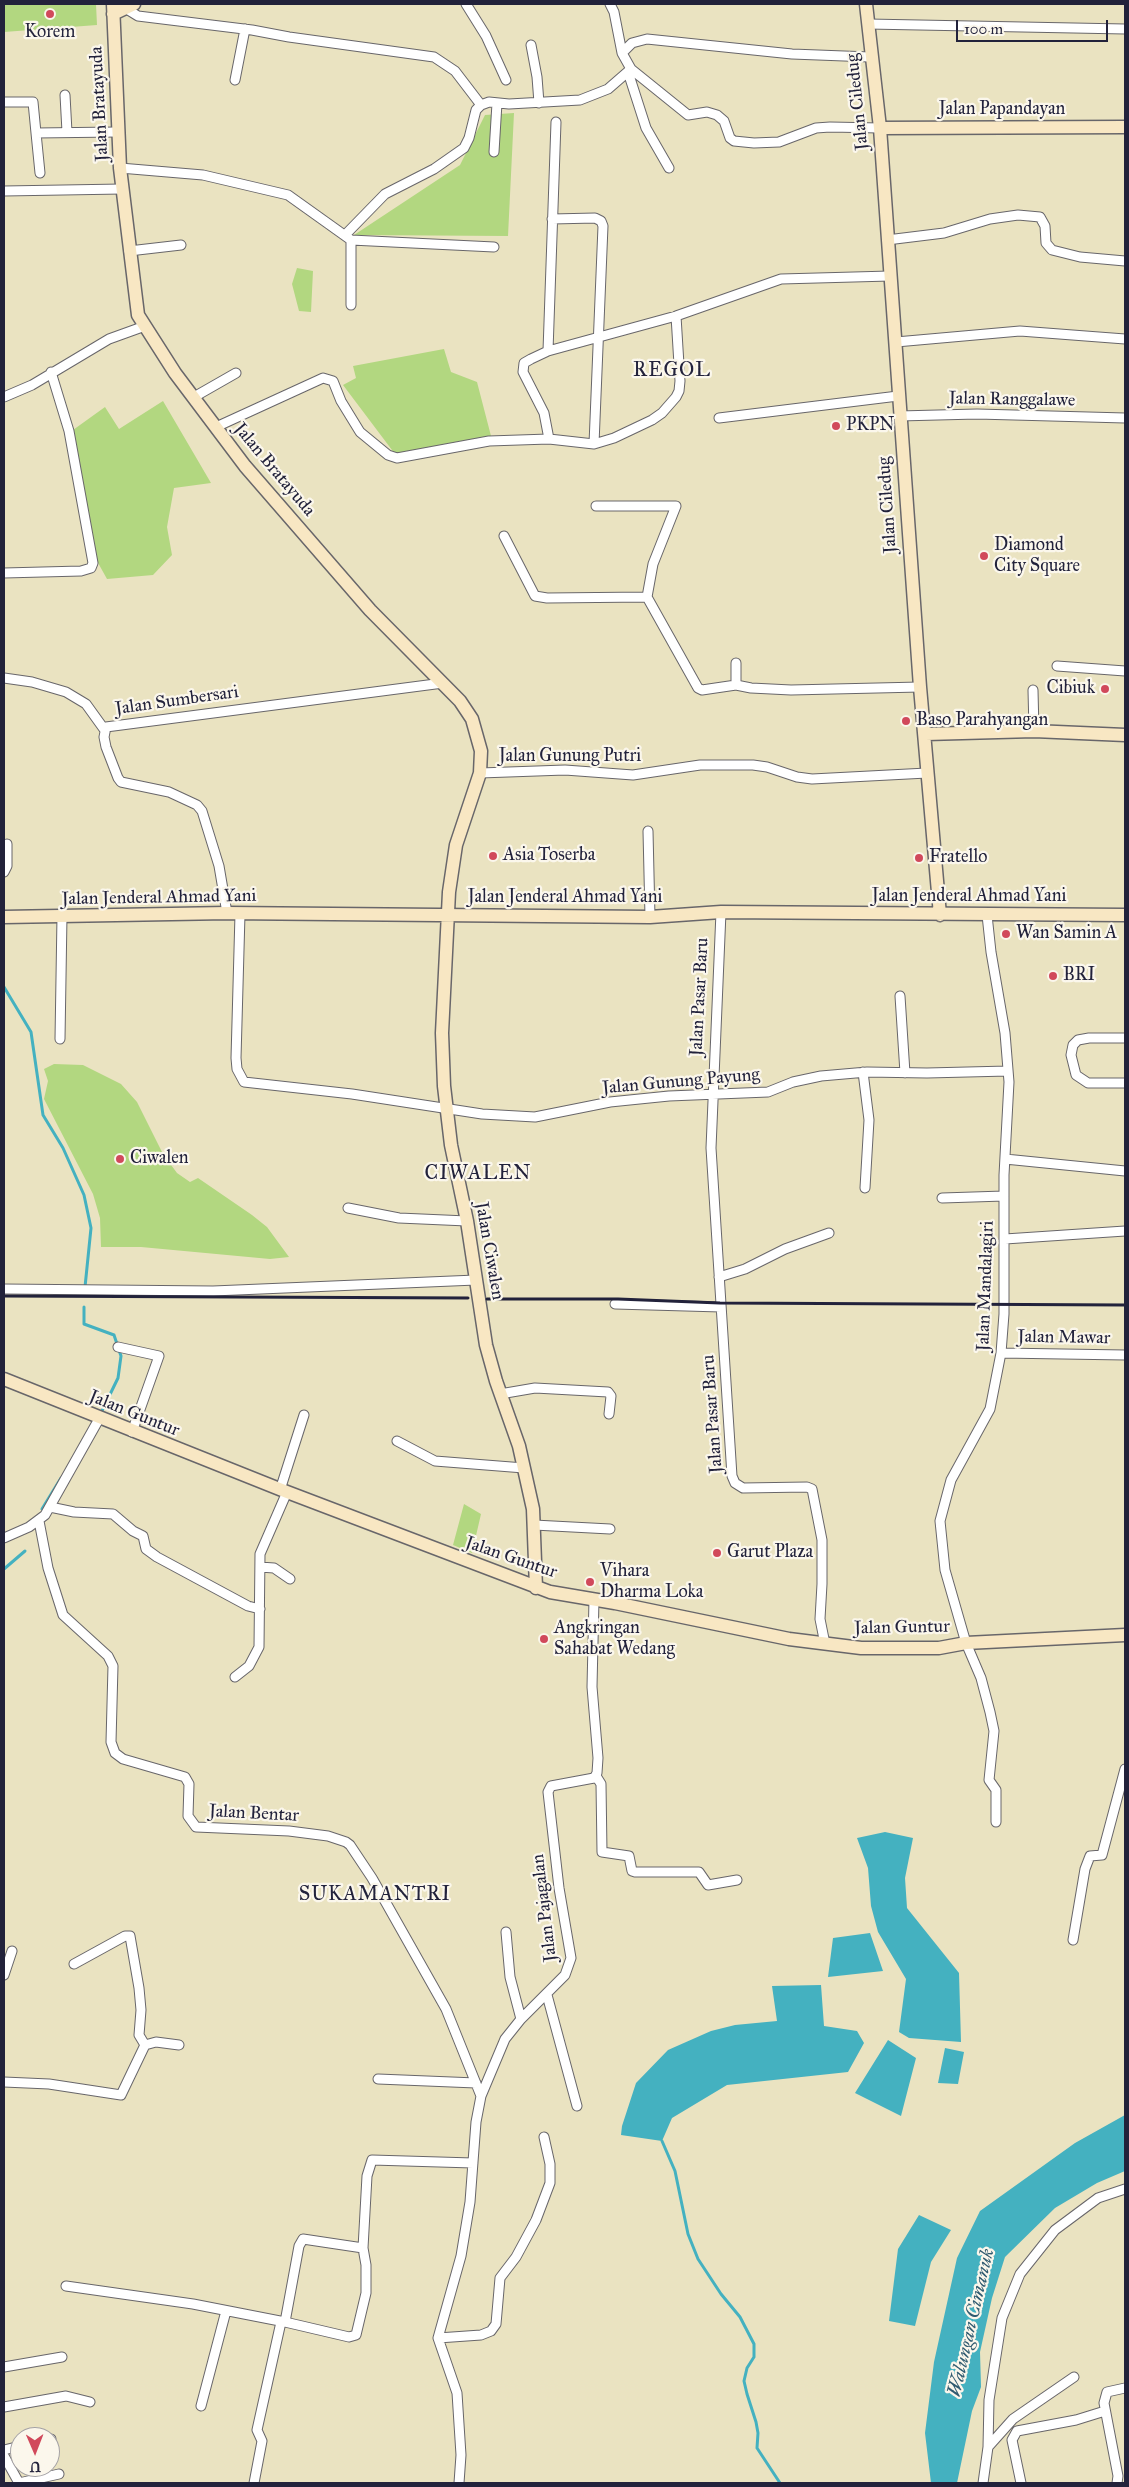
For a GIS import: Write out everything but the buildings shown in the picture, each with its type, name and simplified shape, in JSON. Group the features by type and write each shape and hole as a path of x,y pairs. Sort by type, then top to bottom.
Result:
{"street":[{"path":"466,4 486,36 506,80"},
{"path":"610,4 614,12 622,53 646,128 669,168"},
{"name":"Jalan Ciledug","path":"866,4 870,57 880,128 896,342 899,416 940,915"},
{"path":"113,9 130,6 138,16 246,29 289,37 434,57 455,71 480,105"},
{"name":"Jalan Bratayuda","path":"113,9 117,132 129,251 138,315 194,397 245,466 370,610 460,701 472,719 481,751 480,773 456,845 448,915"},
{"path":"868,24 1125,29"},
{"path":"235,80 246,29"},
{"path":"622,53 632,43 647,39 792,54 870,57"},
{"path":"531,45 537,77 539,103"},
{"path":"352,305 348,238 385,194 434,169 464,148 469,138 476,110 480,105 489,102 539,103 580,100 608,89 629,70"},
{"path":"629,70 688,115 712,112 717,114 724,121 730,138 734,141 754,143 779,142 816,128 880,128"},
{"path":"66,95 67,132"},
{"path":"4,102 32,102 40,173"},
{"path":"494,152 496,103"},
{"path":"548,351 556,122"},
{"name":"Jalan Papandayan","path":"880,128 1125,126"},
{"path":"36,133 117,132"},
{"path":"120,168 203,175 288,195 348,238 494,247"},
{"path":"4,191 122,189"},
{"path":"887,240 944,233 990,219 1018,216 1033,217 1040,218 1043,222 1046,243 1052,250 1080,257 1125,261"},
{"path":"552,218 595,218 601,221 603,226 594,444"},
{"path":"129,251 181,245"},
{"path":"549,439 544,413 522,369 524,363 548,351 676,316 781,279 890,276"},
{"path":"216,427 323,378 333,381 341,401 360,432 388,455 397,458 489,441 549,439 594,444 614,438 652,420 662,413 676,397 680,381 676,316"},
{"path":"4,397 32,385 109,339 145,326"},
{"path":"896,342 1020,331 1125,339"},
{"path":"4,573 81,572 91,568 93,563 69,432 51,372"},
{"path":"194,397 236,373"},
{"path":"719,418 898,396"},
{"name":"Jalan Ranggalawe","path":"899,416 977,414 1125,418"},
{"path":"596,506 676,506 653,564 647,596 698,688 702,690 736,685 791,690 920,687"},
{"path":"504,536 536,596 547,598 647,596"},
{"path":"736,663 736,685"},
{"path":"1057,666 1125,671"},
{"path":"4,678 32,682 66,692 86,704 104,729"},
{"name":"Jalan Sumbersari","path":"233,914 202,811 197,805 169,792 122,782 118,778 106,747 104,729 110,726 443,683"},
{"path":"1034,690 1034,731"},
{"path":"926,734 1034,731 1125,735"},
{"name":"Jalan Gunung Putri","path":"480,773 565,770 633,775 700,765 753,765 767,767 797,778 812,779 927,773"},
{"path":"648,831 650,917"},
{"path":"4,872 7,866 7,844"},
{"path":"4,911 4,917"},
{"name":"Jalan Jenderal Ahmad Yani","path":"4,917 233,914 650,917 721,912 1125,915"},
{"name":"Jalan Pasar Baru","path":"721,912 712,1094 712,1173 732,1476 736,1483 743,1488 807,1487 812,1489 822,1540 820,1619 825,1644"},
{"name":"Jalan Gunung Payung","path":"233,914 236,1058 237,1069 244,1082 352,1094 504,1117 536,1117 610,1102 712,1094 768,1092 793,1082 821,1076 863,1072 1008,1071"},
{"name":"Jalan Ciwalen","path":"448,915 442,1034 451,1145 467,1221 486,1345 500,1394 519,1446 524,1468 534,1525 536,1588"},
{"name":"Jalan Mandalagiri","path":"987,915 1008,1071 1004,1196 1005,1305 1001,1353 990,1409 951,1480 940,1521 945,1570 966,1643 981,1678 994,1731 989,1780 996,1790 996,1822"},
{"path":"60,1039 62,916"},
{"path":"900,996 905,1073"},
{"path":"1125,1038 1089,1038 1078,1040 1073,1045 1071,1055 1076,1075 1088,1083 1125,1083"},
{"path":"863,1072 869,1120 865,1188"},
{"path":"1005,1159 1125,1171"},
{"path":"942,1198 1004,1196"},
{"path":"348,1208 399,1218 467,1221"},
{"path":"1005,1240 1125,1231"},
{"path":"719,1277 745,1269 785,1249 829,1233"},
{"path":"4,1289 213,1291 476,1280"},
{"path":"615,1304 721,1307"},
{"path":"118,1347 159,1356 132,1432"},
{"name":"Jalan Mawar","path":"1001,1353 1125,1355"},
{"name":"Jalan Guntur","path":"4,1379 98,1419 536,1588 825,1644 861,1648 939,1648 966,1643 1125,1635"},
{"path":"500,1394 535,1388 608,1392 611,1396 609,1414"},
{"path":"235,1677 249,1666 257,1653 262,1546 283,1491 304,1415"},
{"path":"4,1538 39,1521 50,1507 98,1419"},
{"path":"397,1441 435,1461 524,1468"},
{"path":"50,1507 74,1512 113,1514 143,1536 146,1549 157,1557 248,1606 260,1609"},
{"name":"Jalan Bentar","path":"39,1521 48,1568 63,1615 108,1656 114,1666 111,1742 115,1753 123,1759 185,1777 189,1784 188,1816 196,1827 299,1832 328,1836 350,1845 363,1864 446,2009 481,2096"},
{"path":"534,1525 610,1529"},
{"path":"260,1566 274,1568 290,1578"},
{"path":"594,1598 592,1687 598,1758 596,1776 601,1784 602,1852 629,1856 632,1871 635,1872 699,1872 708,1884 737,1880"},
{"path":"1073,1940 1085,1869 1090,1856 1102,1855 1125,1769"},
{"name":"Jalan Pajagalan","path":"438,2338 461,2256 470,2202 476,2122 481,2096 504,2039 521,2019 565,1976 571,1958 558,1880 548,1789 551,1786 588,1780 596,1776"},
{"path":"506,1932 510,1977 521,2019"},
{"path":"74,1964 125,1936 130,1936 141,2006 139,2036 145,2045"},
{"path":"4,1974 12,1951"},
{"path":"547,1995 577,2106"},
{"path":"4,2082 49,2084 121,2095 145,2045 156,2042 179,2045"},
{"path":"378,2079 476,2083"},
{"path":"459,2483 461,2454 456,2393 438,2338 480,2335 491,2331 496,2324 500,2278 516,2256 536,2220 550,2183 550,2164 544,2138"},
{"path":"66,2286 193,2304 349,2337 356,2335 366,2293 366,2264 363,2248 367,2176 372,2160 473,2163"},
{"path":"983,2483 988,2447 989,2400 1002,2318 1020,2274 1055,2230 1098,2198 1125,2189"},
{"path":"254,2483 262,2441 257,2430 299,2246 303,2239 308,2238 363,2248"},
{"path":"201,2406 226,2311"},
{"path":"4,2367 62,2357"},
{"path":"988,2447 1013,2419 1074,2377"},
{"path":"1117,2483 1118,2476 1104,2403 1107,2392 1125,2388"},
{"path":"4,2407 66,2396 90,2402"},
{"path":"1021,2483 1012,2443 1017,2431 1076,2420 1105,2411"},
{"path":"4,2456 19,2483 46,2477"}],"green space":[{"name":"Korem","path":"4,4 96,4 97,25 4,32"},
{"path":"514,113 508,236 354,235 460,165 485,115"},
{"path":"297,268 313,271 311,312 299,311 292,284"},
{"path":"444,349 451,372 477,382 491,436 395,454 343,385 356,378 353,366"},
{"path":"163,401 211,483 174,488 167,527 172,555 153,575 107,579 97,561 73,430 105,407 119,429"},
{"name":"Ciwalen","path":"54,1064 83,1065 121,1084 137,1102 163,1154 177,1173 190,1182 198,1178 252,1215 267,1227 289,1257 270,1259 141,1247 101,1247 100,1218 93,1194 44,1099 48,1081 44,1069"},
{"path":"464,1504 481,1514 472,1553 453,1545"}],"water":[{"path":"885,1832 913,1838 905,1878 907,1908 959,1973 961,2042 909,2038 899,2032 906,1979 878,1932 871,1906 868,1868 857,1838"},
{"path":"870,1933 883,1971 828,1977 833,1938"},
{"path":"821,1985 824,2026 857,2031 864,2043 848,2072 727,2085 672,2118 662,2141 621,2135 622,2126 636,2083 668,2050 711,2031 735,2025 777,2021 772,1986"},
{"path":"888,2040 916,2058 901,2116 855,2093"},
{"path":"945,2048 964,2052 958,2084 938,2083"},
{"name":"Walungan Cimanuk","path":"1125,2115 1125,2171 1097,2183 1055,2208 1005,2257 992,2298 980,2352 981,2387 972,2411 957,2483 931,2483 925,2433 934,2362 957,2258 980,2211 1075,2143"},
{"path":"919,2215 951,2230 931,2262 915,2326 889,2321 898,2249"}],"waterway":[{"path":"4,987 31,1032 43,1115 63,1148 84,1195 91,1228 85,1287"},
{"path":"84,1307 84,1324 114,1335 121,1356 118,1378 100,1415"},
{"path":"42,1509 61,1478"},
{"path":"4,1569 25,1551"},
{"path":"662,2141 675,2171 688,2234 698,2259 721,2294 740,2317 754,2344 754,2357 747,2368 744,2381 756,2422 758,2433 757,2448 780,2483"}],"railway":[{"path":"4,1296 468,1298"},
{"path":"487,1299 618,1299 720,1303 1125,1305"}],"place":[{"name":"Korem","path":"50,14"},
{"name":"PKPN","path":"836,426"},
{"name":"Diamond City Square","path":"984,556"},
{"name":"Cibiuk","path":"1105,689"},
{"name":"Baso Parahyangan","path":"906,721"},
{"name":"Asia Toserba","path":"493,856"},
{"name":"Fratello","path":"919,858"},
{"name":"Wan Samin A","path":"1006,934"},
{"name":"BRI","path":"1053,976"},
{"name":"Ciwalen","path":"120,1159"},
{"name":"Garut Plaza","path":"717,1553"},
{"name":"Vihara Dharma Loka","path":"590,1582"},
{"name":"Angkringan Sahabat Wedang","path":"544,1639"}],"district":[{"name":"REGOL","path":"672,371"},
{"name":"CIWALEN","path":"478,1174"},
{"name":"SUKAMANTRI","path":"375,1895"}]}
